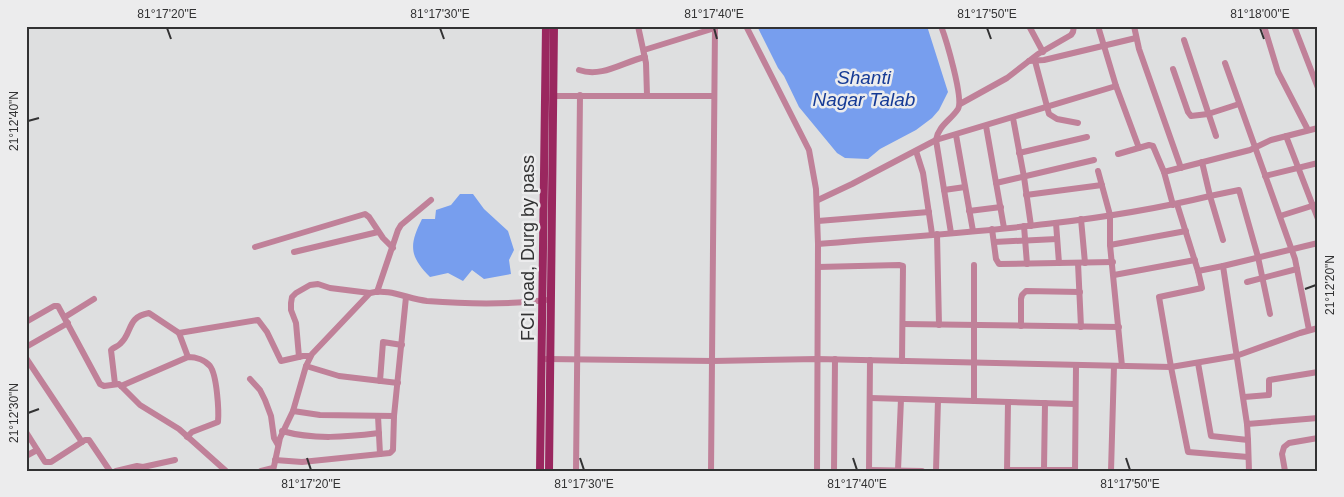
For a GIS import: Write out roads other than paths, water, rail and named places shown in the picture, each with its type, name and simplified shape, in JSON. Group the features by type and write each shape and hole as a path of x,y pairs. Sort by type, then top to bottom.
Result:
{"main road":[{"name":"FCI road, Durg by pass","path":"546,26 544,130 547,300 551,360 549,471"},
{"name":"FCI road, Durg by pass","path":"540,471 542,359 547,300 554,26"}],"street":[{"path":"638,26 644,54 647,95"},
{"path":"746,26 809,150 818,200 817,471"},
{"path":"941,26 955,74 960,104 939,131 936,140 951,233"},
{"path":"1029,26 1043,52"},
{"path":"960,104 1007,78 1043,52 1071,35 1074,32 1074,26"},
{"path":"1098,26 1116,86 1140,148"},
{"path":"1134,26 1136,38 1181,168"},
{"path":"1264,26 1278,72 1308,130"},
{"path":"1294,26 1318,88"},
{"path":"579,70 590,73 597,72 715,27 712,471"},
{"path":"1032,61 1136,38"},
{"path":"1184,40 1216,136"},
{"path":"1032,61 1049,114 1057,119 1078,123"},
{"path":"1225,63 1292,249 1309,330"},
{"path":"1172,69 1188,112 1194,117 1240,104"},
{"path":"818,200 936,140 1116,86"},
{"path":"576,471 580,95"},
{"path":"553,96 714,96"},
{"path":"1013,118 1026,195 1027,226 1025,240 1027,264"},
{"path":"986,126 1004,228"},
{"path":"1164,172 1255,148 1271,140 1318,128"},
{"path":"956,135 973,231"},
{"path":"1019,152 1087,136"},
{"path":"1286,136 1315,205 1318,219"},
{"path":"1118,154 1153,146 1186,231 1202,288 1159,297 1188,452 1248,458"},
{"path":"916,151 923,173 929,212 935,234 939,325"},
{"path":"996,183 1094,160"},
{"path":"1202,162 1223,240"},
{"path":"1265,176 1318,163"},
{"path":"1098,171 1110,215 1110,245 1122,366"},
{"path":"1026,195 1102,185"},
{"path":"944,190 965,187"},
{"path":"818,244 1056,223 1175,204 1239,190 1258,257 1270,314"},
{"path":"261,471 273,469 283,429 293,411 310,356 373,292 393,248 401,224 432,200"},
{"path":"1280,216 1315,205"},
{"path":"969,211 1001,208"},
{"path":"818,221 929,212"},
{"path":"255,246 362,214 368,215 378,232 393,248"},
{"path":"1081,219 1081,327"},
{"path":"1056,223 1058,263"},
{"path":"992,229 996,259 999,264 1112,262"},
{"path":"1110,245 1186,231"},
{"path":"294,252 378,232"},
{"path":"994,242 1057,239"},
{"path":"1198,271 1318,243"},
{"path":"1114,275 1195,260"},
{"path":"974,265 974,401"},
{"path":"818,267 903,266 902,360"},
{"path":"1222,266 1248,424 1249,471"},
{"path":"1247,282 1297,269"},
{"path":"299,357 296,323 291,310 291,303 292,297 296,293 310,285 318,284 330,288 396,293 406,297 425,300 468,303 547,300"},
{"path":"1021,326 1021,299 1026,291 1080,292"},
{"path":"275,460 302,462 390,453 393,450 394,416 406,297"},
{"path":"26,347 94,299"},
{"path":"26,322 56,306 60,308 100,384 104,386 118,385 188,357 198,358 208,364 212,370 216,387 218,419 216,424 192,432 187,437"},
{"path":"188,357 180,333 149,313 137,317 121,343 111,350 118,385 140,405 179,429 226,471"},
{"path":"180,333 258,320 267,332 281,361 310,356"},
{"path":"903,324 1119,326"},
{"path":"542,359 713,361 835,359 1171,367 1236,356 1318,328"},
{"path":"380,381 384,342 402,345"},
{"path":"26,358 29,368 82,442"},
{"path":"834,471 835,359"},
{"path":"870,360 869,470 922,471"},
{"path":"1198,363 1211,436 1248,440"},
{"path":"306,366 339,376 398,383"},
{"path":"1008,402 1007,470 1075,470 1076,366"},
{"path":"1111,471 1114,366"},
{"path":"1244,397 1269,394 1269,380 1318,372"},
{"path":"250,379 260,390 273,423 274,438 278,445"},
{"path":"870,398 1075,404"},
{"path":"898,470 901,399"},
{"path":"936,471 938,400"},
{"path":"1044,469 1045,403"},
{"path":"293,411 320,415 394,416"},
{"path":"378,416 380,454"},
{"path":"1248,424 1318,418"},
{"path":"273,423 300,435 324,437 379,434"},
{"path":"26,432 43,460 51,462 82,442 89,440 110,471"},
{"path":"1285,471 1282,454 1284,447 1289,443 1318,438"},
{"path":"26,456 37,450"},
{"path":"116,471 175,460"}],"water":[{"name":"Shanti Nagar Talab","path":"757,26 927,26 948,92 939,110 916,130 880,149 868,159 845,158 837,153 799,107"},
{"path":"460,194 473,194 484,209 508,231 514,250 509,260 511,274 484,279 472,270 463,281 448,273 430,277 418,263 413,250 413,243 422,219 435,219 436,210 451,205"}]}
